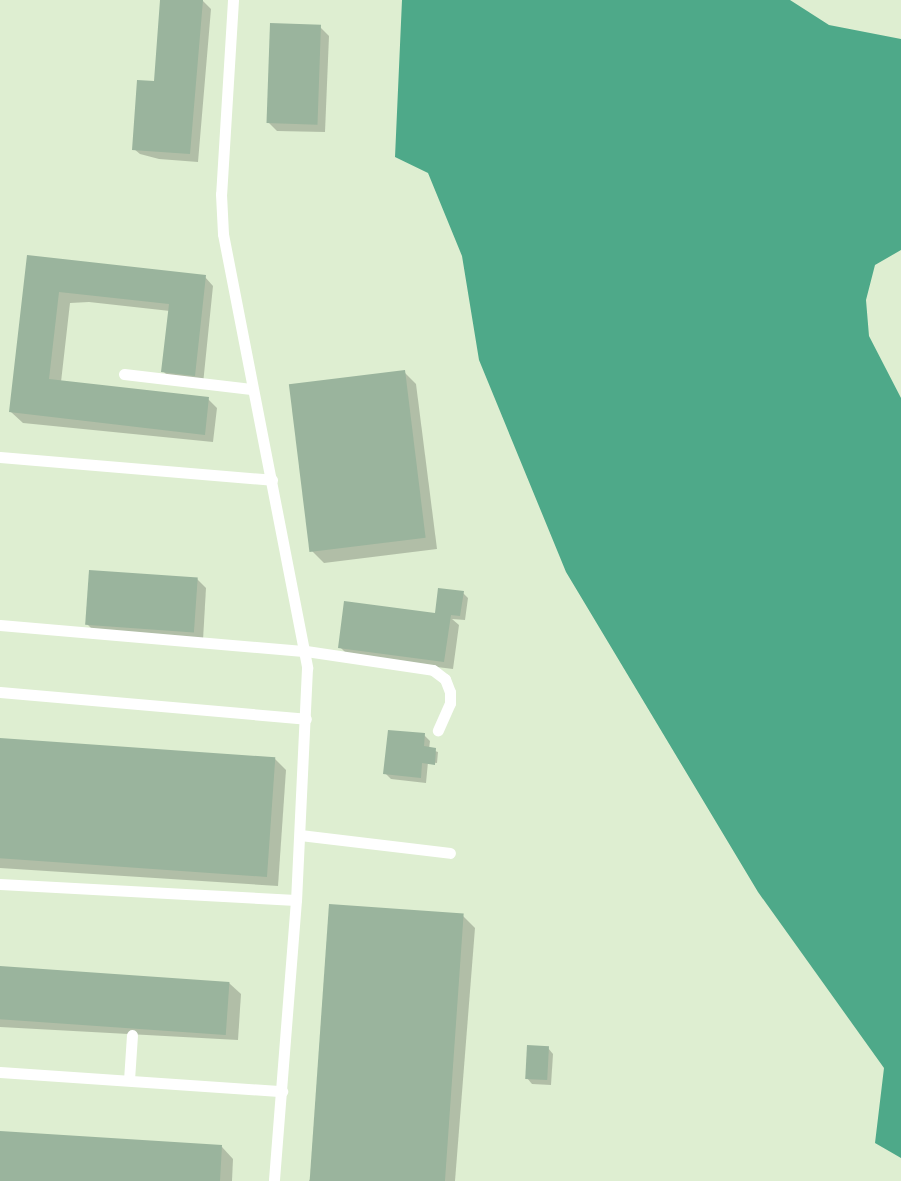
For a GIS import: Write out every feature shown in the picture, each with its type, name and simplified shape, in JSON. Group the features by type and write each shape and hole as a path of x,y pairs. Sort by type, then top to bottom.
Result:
{"lane":[{"path":"233,0 221,214 251,389 306,651 300,835 274,1181"},
{"path":"124,374 251,389"},
{"path":"0,457 272,480"},
{"path":"0,625 306,651 433,670 445,679 450,692 450,703 438,730"},
{"path":"0,692 306,719"},
{"path":"300,835 450,853"},
{"path":"0,884 296,900"},
{"path":"129,1080 132,1035"},
{"path":"0,1072 282,1091"}],"shaded area":[{"path":"402,0 790,0 829,25 901,39 901,250 875,265 866,300 869,336 901,398 901,1158 875,1143 884,1068 758,892 566,572 479,360 462,256 428,173 395,157"}],"building":[{"path":"160,0 203,0 190,154 132,150 137,80 154,81"},
{"path":"270,23 321,25 317,125 267,123"},
{"path":"27,255 206,275 195,376 161,372 169,304 59,292 49,379 209,397 205,435 9,412"},
{"path":"405,370 426,538 309,552 289,384"},
{"path":"89,570 198,578 194,632 85,625"},
{"path":"438,588 464,591 460,616 451,615 444,662 338,648 344,601 435,613"},
{"path":"388,730 425,733 424,746 436,748 435,765 422,763 421,778 383,774"},
{"path":"0,738 275,757 267,877 0,858"},
{"path":"329,904 464,913 445,1181 310,1181"},
{"path":"0,966 229,982 226,1035 0,1019"},
{"path":"527,1045 549,1046 547,1080 525,1079"},
{"path":"0,1131 222,1145 220,1181 0,1181"}]}
